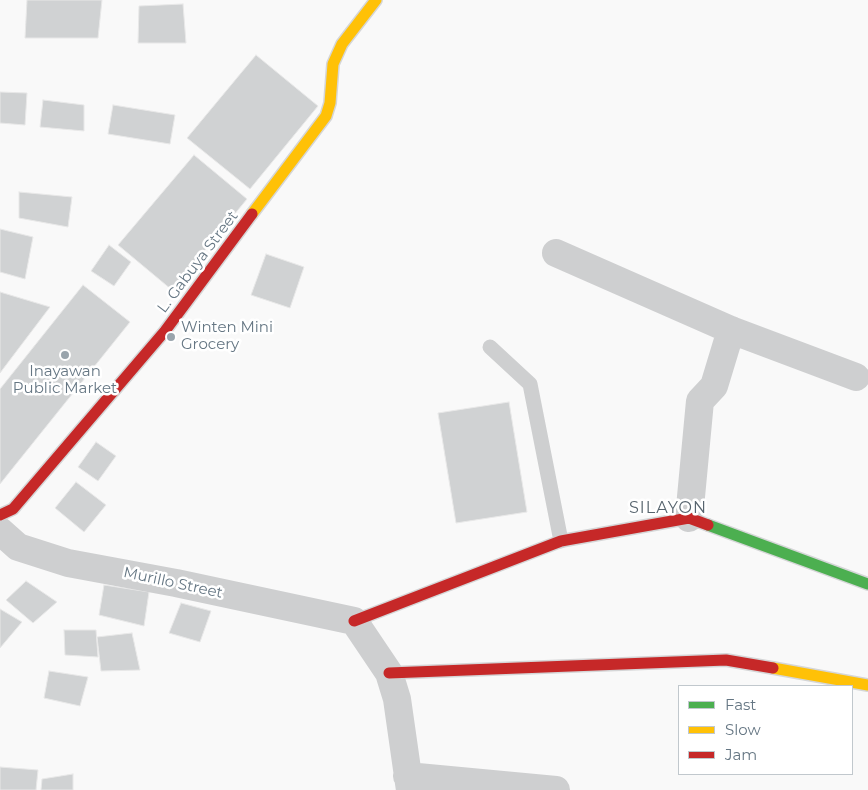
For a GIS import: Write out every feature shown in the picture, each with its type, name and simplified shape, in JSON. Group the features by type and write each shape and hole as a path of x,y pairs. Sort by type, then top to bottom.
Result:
{"street":[{"name":"L. Gabuya Street","path":"0,515 4,515 13,509 165,331 326,116 330,103 330,83 334,64 342,44 376,0"},
{"path":"556,253 731,330 856,376"},
{"path":"690,518 700,401 714,386 731,330"},
{"path":"556,790 408,783 397,699 389,673 354,621 561,541 690,518 868,584"},
{"name":"Murillo Street","path":"0,531 18,547 68,563 176,583 354,621"},
{"path":"389,673 726,660 868,685"}],"lane":[{"path":"490,347 530,384 561,541"}],"building":[{"path":"27,0 102,0 98,38 25,38"},
{"path":"183,4 186,43 138,43 139,6"},
{"path":"256,55 318,106 250,189 187,138"},
{"path":"0,92 27,93 25,125 0,123"},
{"path":"43,100 84,105 84,131 40,127"},
{"path":"113,105 175,115 170,144 108,134"},
{"path":"194,155 247,199 172,290 118,245"},
{"path":"19,192 72,197 68,227 19,218"},
{"path":"0,229 33,237 25,279 0,272"},
{"path":"109,245 131,262 114,286 91,271"},
{"path":"266,254 304,267 290,308 251,295"},
{"name":"Inayawan Public Market","path":"83,285 130,322 0,484 0,389"},
{"path":"0,292 50,307 0,373"},
{"path":"509,402 527,512 456,523 438,413"},
{"path":"96,442 116,456 98,481 78,467"},
{"path":"76,482 106,505 84,532 55,508"},
{"path":"26,581 57,602 33,623 6,600"},
{"path":"104,585 149,592 144,626 99,615"},
{"path":"181,603 211,611 200,642 169,633"},
{"path":"0,609 22,622 0,648"},
{"path":"64,630 96,630 98,657 65,655"},
{"path":"132,633 140,670 101,671 97,637"},
{"path":"49,671 88,677 80,706 44,698"},
{"path":"0,767 38,770 36,790 0,790"},
{"path":"73,774 73,790 41,790 42,779"}],"traffic: fast":[{"path":"708,525 868,584"}],"traffic: slow":[{"path":"252,214 326,116 330,103 333,64 342,44 376,0"},
{"path":"773,668 868,685"}],"traffic: jam":[{"path":"0,515 13,509 165,331 252,214"},
{"path":"354,621 561,541 689,518 708,525"},
{"path":"389,673 726,660 773,668"}],"place":[{"name":"Winten Mini Grocery","path":"171,337"},
{"name":"Inayawan Public Market","path":"65,355"}],"district":[{"name":"SILAYON","path":"668,508"}]}
